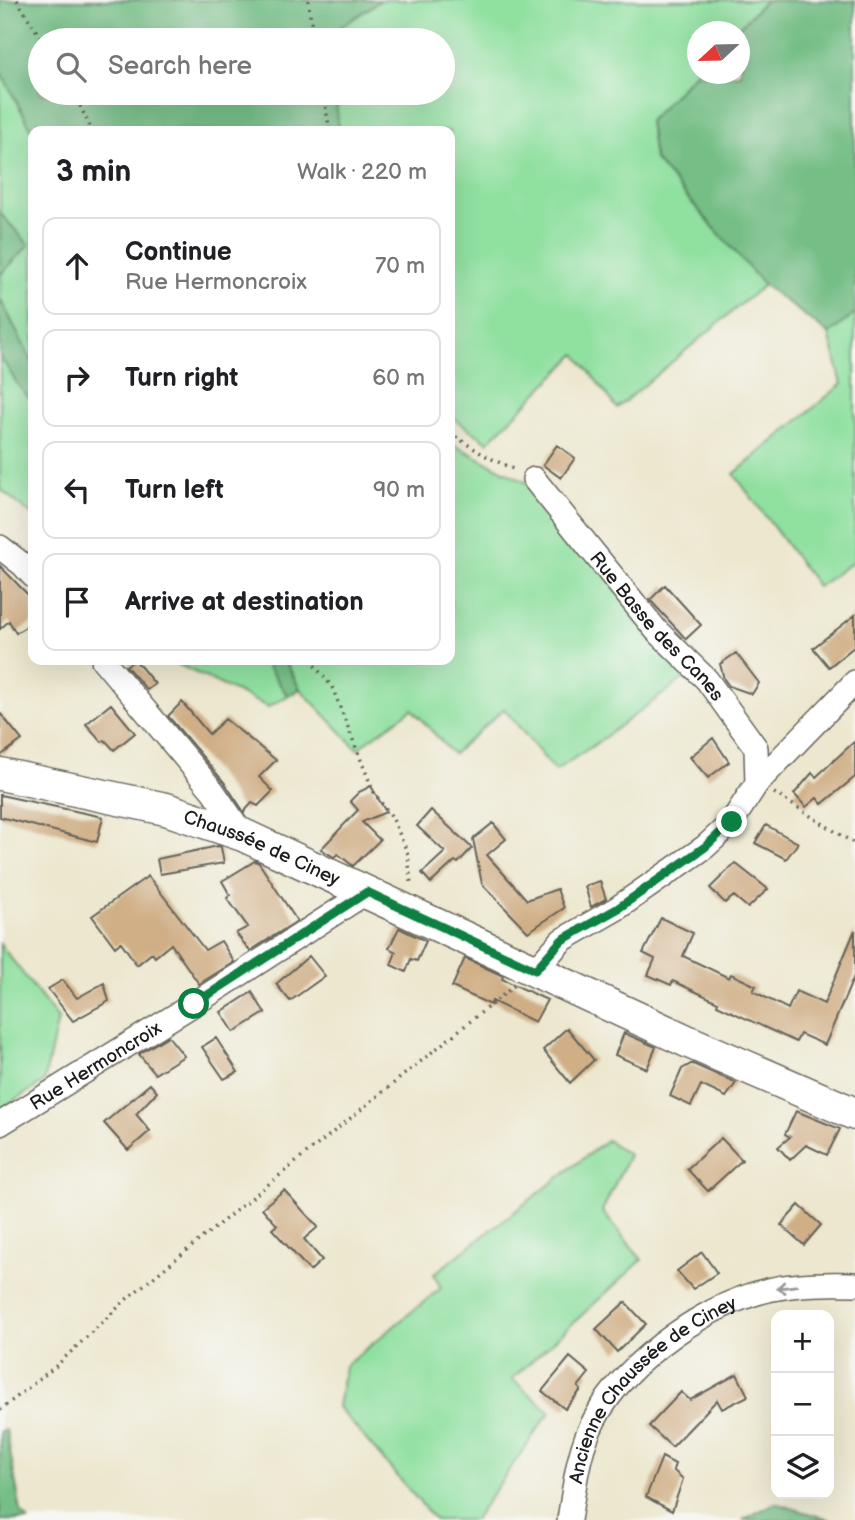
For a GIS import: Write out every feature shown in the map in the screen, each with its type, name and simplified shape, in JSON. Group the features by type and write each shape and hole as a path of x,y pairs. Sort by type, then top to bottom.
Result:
{"main road":[{"name":"Chaussée de Ciney","path":"0,774 166,809 243,835 689,1042 855,1114"}],"street":[{"name":"Rue Basse des Canes","path":"534,479 656,630 706,680 756,748 757,783"},
{"path":"0,547 28,570"},
{"path":"107,665 213,792 243,835"},
{"path":"535,970 562,940 617,909 705,847 732,822 757,783 855,682"},
{"name":"Rue Hermoncroix","path":"0,1124 194,1004 367,892"},
{"name":"Ancienne Chaussée de Ciney","path":"569,1520 580,1459 590,1430 607,1402 653,1351 709,1313 743,1297 797,1286 855,1284"}],"path":[{"path":"17,0 34,28"},
{"path":"308,0 312,28"},
{"path":"80,105 90,126"},
{"path":"325,105 329,126"},
{"path":"455,436 484,455 534,479"},
{"path":"314,665 332,687 374,793 393,817 408,854 413,914"},
{"path":"757,783 855,844"},
{"path":"0,1410 56,1366 129,1297 535,970"}],"green space":[{"path":"0,0 381,0 339,28 28,28 28,105 336,105 338,126 30,126 0,71"},
{"path":"381,0 766,0 745,21 687,21 687,81 649,121 654,159 764,285 617,408 576,354 488,442 455,419 455,126 338,126 336,105 455,105 455,28 339,28"},
{"path":"766,0 855,1 855,313 829,334 764,285 654,159 649,121 687,81 687,84 750,84 750,21 745,21"},
{"path":"0,71 30,126 28,244 0,213"},
{"path":"0,213 28,246 1,274 0,282"},
{"path":"28,246 28,354 0,298 1,274"},
{"path":"0,298 28,354 28,397 0,356"},
{"path":"855,313 855,560 818,587 734,474 842,384 829,334"},
{"path":"0,356 28,397 28,512 0,489"},
{"path":"455,446 535,487 687,676 555,771 504,709 453,754 412,709 357,749 300,689 288,665 455,665"},
{"path":"180,665 266,665 288,696 268,707"},
{"path":"266,665 288,665 300,689 288,696"},
{"path":"0,944 58,1019 44,1082 0,1109"},
{"path":"607,1140 629,1155 602,1211 642,1260 512,1379 550,1412 474,1520 435,1520 338,1407 345,1366 441,1288 434,1274"},
{"path":"6,1430 21,1512 28,1520 0,1520 0,1431"},
{"path":"775,1503 831,1520 743,1520"}],"building":[{"path":"557,445 575,458 561,478 543,465"},
{"path":"0,566 28,595 28,625 16,633 9,621 0,629"},
{"path":"665,585 701,625 686,639 650,600"},
{"path":"855,615 855,646 829,667 813,648"},
{"path":"736,653 759,683 752,694 729,686 724,679 720,664"},
{"path":"139,665 155,684 147,690 126,666"},
{"path":"182,702 209,734 225,719 276,760 259,777 273,791 258,806 252,803 244,812 224,782 168,716"},
{"path":"111,704 135,733 114,750 105,740 102,742 86,724"},
{"path":"0,713 22,740 0,756"},
{"path":"713,738 729,762 708,778 690,757"},
{"path":"855,741 855,777 822,804 817,798 806,807 794,794 812,773 816,777"},
{"path":"371,786 386,812 362,822 380,840 353,866 338,854 334,857 321,849 358,810 350,801"},
{"path":"0,795 103,817 97,842 0,817"},
{"path":"431,810 472,848 458,863 455,861 431,883 422,873 445,852 417,826"},
{"path":"493,823 506,839 487,855 527,900 557,889 564,908 528,932 482,884 473,839"},
{"path":"766,825 798,843 786,859 755,843"},
{"path":"221,847 224,863 160,874 157,859"},
{"path":"255,861 259,863 297,921 250,951 236,933 248,927 227,898 230,895 222,881"},
{"path":"735,863 768,889 748,908 734,896 725,903 710,888"},
{"path":"148,876 205,950 221,941 234,962 199,984 171,944 155,957 152,953 137,965 121,942 115,947 92,916"},
{"path":"600,881 606,899 591,907 585,886"},
{"path":"661,918 693,933 683,956 729,978 731,974 756,986 753,991 788,1009 796,991 824,1004 855,930 855,974 825,1045 800,1034 796,1042 673,981 671,985 648,975 655,959 643,953"},
{"path":"399,928 426,941 417,961 411,959 406,972 391,965 396,952 389,948"},
{"path":"309,956 325,976 290,1001 276,984"},
{"path":"465,958 547,1000 535,1022 492,1001 491,1005 452,987"},
{"path":"63,980 77,998 104,983 109,1001 73,1021 48,989"},
{"path":"252,992 265,1013 234,1032 221,1012"},
{"path":"567,1028 594,1060 570,1083 543,1050"},
{"path":"624,1033 656,1047 647,1069 615,1055"},
{"path":"168,1036 184,1056 155,1074 139,1054"},
{"path":"216,1038 238,1072 224,1079 202,1047"},
{"path":"691,1064 736,1083 726,1097 701,1085 691,1106 670,1096 682,1069"},
{"path":"150,1084 157,1092 136,1114 150,1131 128,1150 104,1123"},
{"path":"796,1111 840,1129 827,1155 806,1145 790,1160 778,1147 790,1137 785,1134"},
{"path":"721,1138 742,1160 708,1191 687,1169"},
{"path":"284,1190 318,1227 304,1239 322,1260 310,1271 272,1229 277,1225 262,1208"},
{"path":"799,1205 821,1225 804,1245 781,1225"},
{"path":"702,1252 717,1273 693,1289 677,1271"},
{"path":"625,1302 646,1324 617,1352 596,1329"},
{"path":"570,1357 589,1373 578,1387 581,1390 565,1409 542,1391"},
{"path":"737,1374 748,1396 722,1409 717,1400 672,1447 649,1426 681,1392 690,1400"},
{"path":"662,1457 675,1464 673,1470 683,1479 672,1511 646,1497"}],"route":[{"path":"194,1004 367,892 535,970 562,940 617,909 705,847 732,822"}]}
